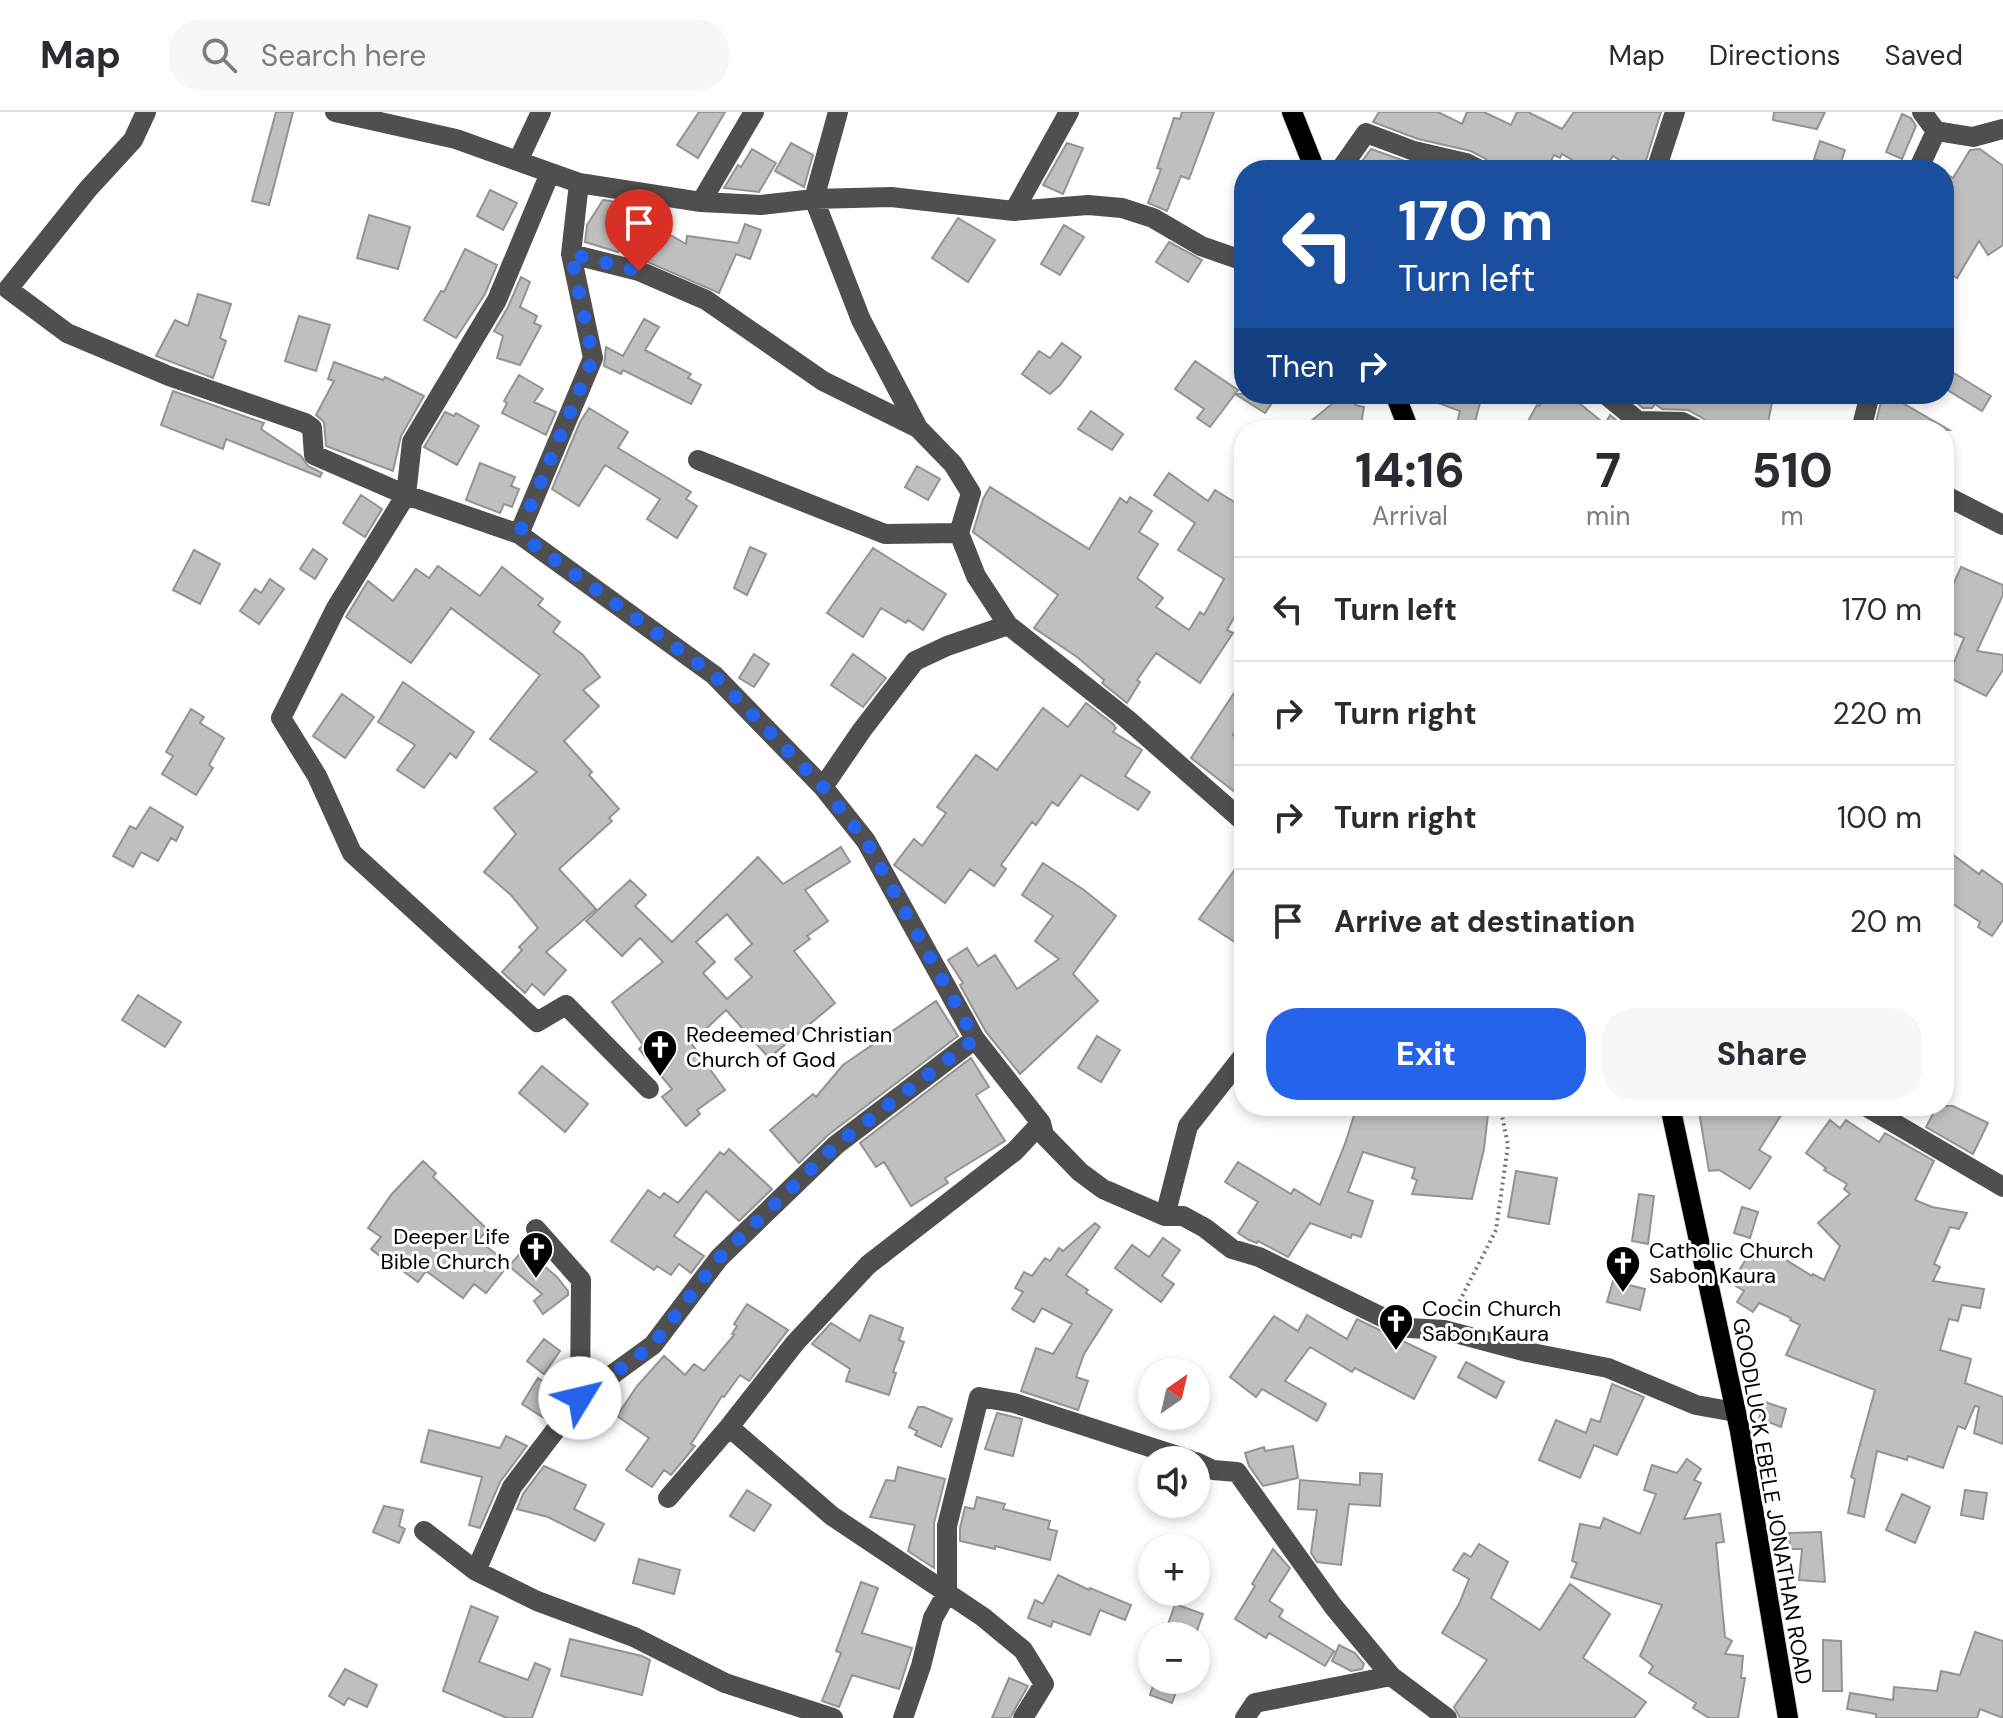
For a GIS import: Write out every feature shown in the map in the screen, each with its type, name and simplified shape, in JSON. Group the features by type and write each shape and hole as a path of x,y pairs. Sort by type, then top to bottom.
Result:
{"main road":[{"path":"1292,112 1311,160"},
{"name":"GOODLUCK EBELE JONATHAN ROAD","path":"1672,1116 1735,1412 1788,1718"}],"street":[{"path":"146,112 133,140 4,284 67,333 169,376 305,423 312,428 314,455 406,495 519,534 714,675 823,787 866,841 975,1039 1041,1123 1044,1135 1080,1172 1103,1189 1165,1216 1183,1216 1232,1249 1259,1257 1394,1323 1409,1328 1444,1330 1527,1352 1608,1368 1696,1405 1735,1412"},
{"path":"335,112 456,139 579,183 701,202 761,205 814,199 891,197 1014,211 1088,205 1122,208 1153,218 1201,246 1234,258"},
{"path":"518,161 541,112"},
{"path":"701,202 754,112"},
{"path":"838,112 814,199 861,320 918,428 953,464 971,493 959,533 976,576 1008,625 1127,719 1234,813"},
{"path":"1014,211 1069,112"},
{"path":"1659,160 1675,112"},
{"path":"1922,112 1936,131 1973,137 2003,129"},
{"path":"1923,160 1936,131"},
{"path":"1347,160 1366,133 1414,151 1453,160"},
{"path":"550,173 497,300 412,442 406,495 336,608 281,718 317,776 352,853 537,1022 566,1005 649,1089"},
{"path":"519,534 593,358 571,254 579,183"},
{"path":"571,254 639,271 706,300 823,381 918,428"},
{"path":"1617,404 1637,420"},
{"path":"698,460 885,534 959,533"},
{"path":"1954,500 2003,525"},
{"path":"823,787 915,661 947,646 1008,625"},
{"path":"476,1571 512,1487 580,1398 653,1345 719,1258 836,1145 975,1039"},
{"path":"1165,1216 1188,1126 1234,1068"},
{"path":"1882,1116 2003,1187"},
{"path":"668,1498 795,1343 868,1265 1015,1151 1041,1123"},
{"path":"536,1229 581,1280 580,1398"},
{"path":"903,1718 933,1618 947,1593 947,1526 979,1397 1014,1403 1147,1446"},
{"path":"729,1427 832,1516 983,1617 1023,1650 1044,1684 1023,1718"},
{"path":"1210,1469 1237,1472 1316,1585 1391,1676 1447,1718"},
{"path":"424,1531 476,1571 537,1601 634,1637 791,1712 833,1718"},
{"path":"1245,1718 1255,1703 1391,1676"}],"path":[{"path":"1444,1330 1496,1230 1508,1145 1502,1116"}],"building":[{"path":"276,112 293,112 269,205 252,201"},
{"path":"699,112 725,112 698,158 677,145"},
{"path":"1182,112 1214,112 1189,179 1181,176 1167,211 1148,203 1161,169 1157,168 1174,118 1180,119"},
{"path":"1379,112 1438,112 1462,124 1467,112 1484,112 1511,125 1517,112 1528,112 1562,129 1574,112 1661,112 1646,160 1619,160 1613,156 1610,160 1572,160 1562,154 1560,158 1554,155 1551,160 1487,160 1471,151 1418,139 1373,122"},
{"path":"1774,112 1825,112 1817,129 1773,120"},
{"path":"1902,114 1911,118 1916,126 1902,159 1886,152"},
{"path":"1820,141 1845,150 1842,160 1814,159"},
{"path":"791,143 813,155 804,187 775,171"},
{"path":"1067,143 1083,148 1063,194 1043,185"},
{"path":"752,149 776,163 759,192 724,188 738,165 741,167"},
{"path":"1371,149 1402,160 1363,160"},
{"path":"1980,149 2003,166 2003,245 1988,255 1979,241 1957,278 1954,276 1954,176 1970,150"},
{"path":"490,190 517,203 503,230 477,216"},
{"path":"603,200 611,201 686,244 687,236 738,243 745,224 761,230 750,259 736,254 719,293 620,250 585,242 587,225"},
{"path":"369,215 410,227 398,269 357,258"},
{"path":"958,218 995,240 968,282 932,258"},
{"path":"1064,225 1084,237 1060,275 1041,264"},
{"path":"1169,242 1202,260 1188,282 1156,262"},
{"path":"465,249 497,265 485,294 456,338 424,320 441,291 444,292"},
{"path":"521,277 530,282 520,307 537,316 534,323 541,326 520,365 497,358 503,336 494,331"},
{"path":"198,294 231,304 220,338 226,341 213,378 156,356 175,320 188,326"},
{"path":"299,316 330,325 316,371 285,361"},
{"path":"644,319 659,327 645,350 691,374 688,378 701,385 691,404 623,370 621,374 604,366 606,347 623,356"},
{"path":"1062,343 1081,357 1050,394 1022,374 1039,351 1050,358"},
{"path":"1195,361 1234,387 1234,395 1210,427 1197,418 1204,409 1175,389"},
{"path":"334,362 383,380 385,377 424,396 401,436 393,471 326,446 324,422 316,415 334,381 328,379"},
{"path":"1954,373 1991,396 1982,411 1954,394"},
{"path":"519,375 543,389 534,402 556,412 546,435 502,413 507,403 504,401"},
{"path":"173,391 264,423 261,429 301,456 308,466 322,473 320,477 226,439 223,449 161,425"},
{"path":"1251,404 1271,404 1265,413"},
{"path":"1332,404 1364,407 1362,420 1312,420"},
{"path":"1441,404 1480,404 1476,420 1458,420 1460,411"},
{"path":"1580,404 1600,420 1529,420 1539,406"},
{"path":"1638,404 1655,404 1652,408 1643,408"},
{"path":"1655,404 1772,404 1769,420 1705,420 1688,410 1662,409"},
{"path":"1880,404 1904,404 1932,420 1876,420"},
{"path":"589,408 628,432 618,448 691,492 686,499 697,506 677,538 647,519 660,499 605,465 579,506 552,489"},
{"path":"1091,411 1123,434 1112,450 1078,429"},
{"path":"445,412 454,416 456,413 479,426 457,465 424,447"},
{"path":"480,463 515,477 511,486 519,489 512,507 504,504 500,513 466,500"},
{"path":"917,466 940,479 928,500 905,487"},
{"path":"1169,473 1208,501 1215,490 1234,502 1234,618 1227,630 1233,633 1200,683 1156,653 1137,680 1140,682 1127,703 1077,657 1034,628 1058,595 973,532 990,487 1089,549 1120,498 1127,503 1130,497 1152,511 1139,532 1158,544 1137,578 1163,598 1156,607 1189,630 1200,612 1204,615 1224,579 1178,550 1195,523 1154,495"},
{"path":"361,495 382,509 365,537 343,523"},
{"path":"750,547 766,554 747,595 734,588"},
{"path":"873,548 946,594 923,630 881,608 863,637 827,613"},
{"path":"313,549 327,559 315,579 300,569"},
{"path":"194,550 220,564 200,604 173,590"},
{"path":"438,566 480,596 502,567 543,599 538,605 560,622 553,632 583,655 600,677 583,690 599,706 564,741 619,809 609,818 612,821 559,869 596,909 546,952 566,970 544,995 532,984 525,993 502,972 522,950 519,947 538,928 511,895 484,872 516,834 494,808 537,772 490,739 540,675 451,608 411,663 346,617 368,581 393,601 416,569 429,578"},
{"path":"1961,567 2003,585 2003,595 1977,651 2003,655 2003,670 1986,696 1954,680 1954,662 1964,638 1954,634 1954,583"},
{"path":"270,579 284,589 259,624 240,611 255,589 261,593"},
{"path":"754,654 769,664 754,687 739,678"},
{"path":"853,654 886,678 863,707 831,685"},
{"path":"403,682 474,732 456,758 450,753 424,788 397,770 415,745 378,722"},
{"path":"1234,693 1234,791 1191,758"},
{"path":"342,694 374,717 345,758 313,736"},
{"path":"1086,703 1113,724 1116,728 1113,732 1142,750 1125,776 1150,792 1138,810 1081,775 1058,806 1052,802 1036,825 1032,822 1001,865 1006,869 994,886 970,869 945,903 894,865 914,839 922,846 946,813 937,807 976,755 997,770 1043,708 1068,727"},
{"path":"191,709 204,717 200,723 224,738 209,765 213,768 196,795 162,774 173,756 166,752"},
{"path":"150,807 183,827 176,841 171,838 158,861 141,852 133,867 113,856 130,826 136,829"},
{"path":"841,847 850,862 805,890 828,921 807,936 810,939 794,951 835,1003 769,1058 726,1010 691,1043 725,1090 697,1110 700,1114 686,1126 662,1097 672,1089 639,1049 643,1045 612,1002 663,962 640,938 622,956 586,921 630,880 646,895 635,906 672,942 758,857 783,884","holes":["727,914 752,944 735,959 752,977 727,999 703,973 715,962 696,942"]},
{"path":"1954,855 1979,874 1982,870 2003,885 2003,920 1992,936 1978,927 1980,922 1954,905"},
{"path":"1043,863 1116,916 1073,974 1098,1001 1020,1074 986,1032 960,985 963,983 948,960 967,948 978,966 995,955 1017,989 1059,959 1035,941 1053,916 1022,895"},
{"path":"1234,871 1234,942 1199,919"},
{"path":"138,995 181,1022 165,1047 122,1020"},
{"path":"936,1001 958,1036 828,1135 799,1163 770,1130 813,1094 816,1097 843,1065"},
{"path":"1097,1036 1120,1050 1101,1082 1078,1068"},
{"path":"971,1058 989,1087 976,1095 1005,1141 945,1178 948,1183 911,1206 884,1162 876,1167 860,1143"},
{"path":"542,1066 588,1104 565,1132 519,1093"},
{"path":"1954,1106 1988,1123 1973,1154 1926,1127 1932,1116 1954,1116"},
{"path":"1354,1116 1488,1116 1484,1149 1472,1199 1412,1194 1417,1180 1412,1178 1415,1168 1363,1152 1348,1192 1373,1201 1361,1237 1352,1234 1351,1238 1310,1223 1288,1257 1238,1233 1258,1202 1225,1182 1238,1162 1291,1194 1294,1189 1320,1205"},
{"path":"1700,1116 1781,1116 1759,1150 1771,1157 1750,1189 1719,1170 1709,1171"},
{"path":"1830,1120 1840,1128 1846,1120 1879,1142 1885,1133 1934,1161 1915,1200 1932,1207 1967,1213 1959,1229 1950,1227 1934,1264 1940,1267 1933,1281 1984,1289 1980,1308 1962,1305 1958,1321 1949,1319 1940,1350 1971,1359 1965,1383 2003,1397 2003,1444 1974,1433 1979,1407 1975,1406 1965,1429 1958,1426 1943,1468 1908,1456 1907,1460 1877,1451 1864,1517 1848,1513 1855,1479 1851,1477 1875,1390 1786,1355 1800,1325 1759,1303 1753,1312 1737,1302 1744,1291 1731,1283 1757,1242 1812,1276 1824,1280 1840,1246 1818,1223 1850,1194 1844,1189 1847,1184 1824,1170 1826,1168 1806,1153"},
{"path":"729,1149 772,1189 739,1221 706,1191 674,1236 704,1256 691,1273 679,1264 671,1275 657,1266 654,1270 611,1241 648,1190 660,1198 664,1193 678,1203 720,1152 724,1155"},
{"path":"423,1161 436,1173 433,1177 488,1230 478,1240 509,1264 486,1293 474,1284 463,1298 426,1271 418,1282 371,1249 381,1237 368,1228 391,1195"},
{"path":"1516,1171 1557,1178 1549,1224 1508,1217"},
{"path":"1639,1194 1654,1196 1648,1244 1632,1241"},
{"path":"1742,1207 1758,1212 1750,1238 1734,1233"},
{"path":"1095,1223 1100,1227 1066,1275 1112,1310 1084,1354 1076,1377 1088,1381 1078,1410 1021,1391 1036,1348 1053,1354 1072,1324 1042,1308 1034,1322 1012,1309 1023,1292 1015,1288 1024,1272 1032,1276 1045,1258 1050,1261 1059,1248 1063,1251"},
{"path":"1163,1238 1180,1250 1162,1276 1174,1284 1161,1302 1115,1268 1132,1245 1149,1257"},
{"path":"524,1249 557,1277 568,1291 568,1295 543,1314 534,1301 542,1294 509,1266"},
{"path":"1613,1281 1645,1289 1640,1310 1607,1302"},
{"path":"747,1304 788,1330 749,1381 740,1375 722,1396 691,1444 695,1446 671,1475 664,1470 652,1487 626,1470 649,1438 617,1416 637,1386 664,1356 685,1375 694,1364 704,1371 734,1335 737,1326 734,1324"},
{"path":"870,1315 903,1328 899,1340 904,1342 893,1372 896,1373 889,1395 846,1381 850,1369 812,1344 831,1323 860,1341"},
{"path":"1307,1315 1347,1339 1357,1319 1436,1357 1414,1399 1355,1368 1352,1372 1310,1347 1285,1381 1326,1404 1317,1421 1262,1389 1256,1397 1230,1377 1274,1316 1298,1331"},
{"path":"544,1339 560,1351 544,1374 527,1361"},
{"path":"1466,1362 1504,1382 1496,1398 1458,1377"},
{"path":"538,1378 565,1396 547,1420 522,1404"},
{"path":"1612,1384 1644,1397 1617,1455 1594,1445 1580,1478 1539,1460 1556,1420 1586,1433 1591,1419 1600,1422"},
{"path":"1765,1402 1786,1409 1781,1427 1759,1418"},
{"path":"918,1407 952,1419 941,1447 915,1435 917,1431 909,1427"},
{"path":"997,1413 1022,1419 1013,1456 985,1449"},
{"path":"429,1430 500,1448 506,1436 527,1446 500,1482 480,1528 469,1525 482,1477 421,1462"},
{"path":"1293,1446 1298,1478 1263,1486 1249,1466 1245,1453 1264,1447 1265,1451"},
{"path":"1687,1459 1701,1469 1694,1480 1701,1483 1684,1519 1720,1514 1724,1542 1716,1543 1725,1637 1732,1641 1725,1654 1743,1656 1741,1678 1745,1678 1738,1718 1709,1718 1693,1708 1696,1703 1649,1673 1653,1666 1640,1656 1662,1605 1571,1577 1577,1563 1572,1561 1580,1524 1600,1528 1604,1518 1640,1534 1656,1494 1644,1490 1652,1465 1677,1473"},
{"path":"544,1466 586,1485 574,1509 604,1524 595,1541 548,1517 517,1509 523,1494"},
{"path":"898,1467 945,1479 934,1523 934,1568 908,1551 915,1525 870,1517 886,1480 895,1481"},
{"path":"1360,1473 1382,1474 1380,1506 1349,1504 1341,1565 1317,1562 1311,1553 1317,1510 1298,1509 1300,1480 1360,1485"},
{"path":"747,1490 771,1505 754,1531 730,1516"},
{"path":"1965,1490 1987,1493 1983,1519 1961,1515"},
{"path":"1902,1494 1930,1507 1915,1543 1886,1530"},
{"path":"977,1497 1005,1504 1003,1509 1050,1521 1048,1529 1057,1531 1050,1560 960,1541 965,1507 974,1509"},
{"path":"384,1506 403,1510 399,1526 405,1529 399,1543 373,1532"},
{"path":"1821,1532 1825,1582 1799,1580 1802,1549 1790,1549 1789,1533"},
{"path":"1479,1544 1508,1562 1491,1598 1540,1630 1570,1584 1610,1614 1583,1658 1646,1702 1634,1718 1460,1718 1454,1707 1487,1660 1442,1633 1469,1579 1453,1570 1464,1553 1471,1557"},
{"path":"1273,1549 1290,1568 1269,1601 1283,1610 1279,1617 1334,1651 1325,1666 1269,1633 1266,1638 1235,1619"},
{"path":"639,1559 680,1570 674,1594 633,1583"},
{"path":"1058,1575 1131,1605 1125,1620 1100,1610 1090,1635 1053,1621 1051,1627 1028,1618 1035,1600 1043,1604"},
{"path":"861,1582 878,1588 862,1633 912,1648 899,1689 852,1675 839,1707 822,1701 841,1653 836,1651"},
{"path":"471,1606 498,1617 479,1662 528,1680 535,1663 550,1669 532,1718 507,1718 443,1691"},
{"path":"1174,1606 1203,1614 1200,1622 1169,1622"},
{"path":"1975,1632 2003,1641 2003,1718 1980,1709 1977,1718 1876,1718 1876,1714 1847,1709 1850,1693 1893,1700 1894,1687 1937,1691 1941,1671 1960,1675"},
{"path":"570,1639 650,1660 642,1695 561,1676"},
{"path":"1823,1640 1841,1641 1842,1691 1823,1691"},
{"path":"1339,1645 1355,1653 1364,1664 1362,1669 1351,1671 1332,1661"},
{"path":"345,1669 377,1685 367,1707 348,1698 344,1705 329,1696"},
{"path":"1009,1678 1028,1686 1010,1718 992,1718"},
{"path":"1150,1694 1175,1694 1172,1703"}],"place":[{"name":"Redeemed Christian Church of God","path":"660,1078"},
{"name":"Deeper Life Bible Church","path":"536,1280"},
{"name":"Catholic Church Sabon Kaura","path":"1623,1294"},
{"name":"Cocin Church Sabon Kaura","path":"1396,1352"}],"route":[{"path":"580,1398 653,1345 719,1258 836,1145 975,1039 866,841 823,787 714,675 519,534 593,358 571,254 639,271"}]}
